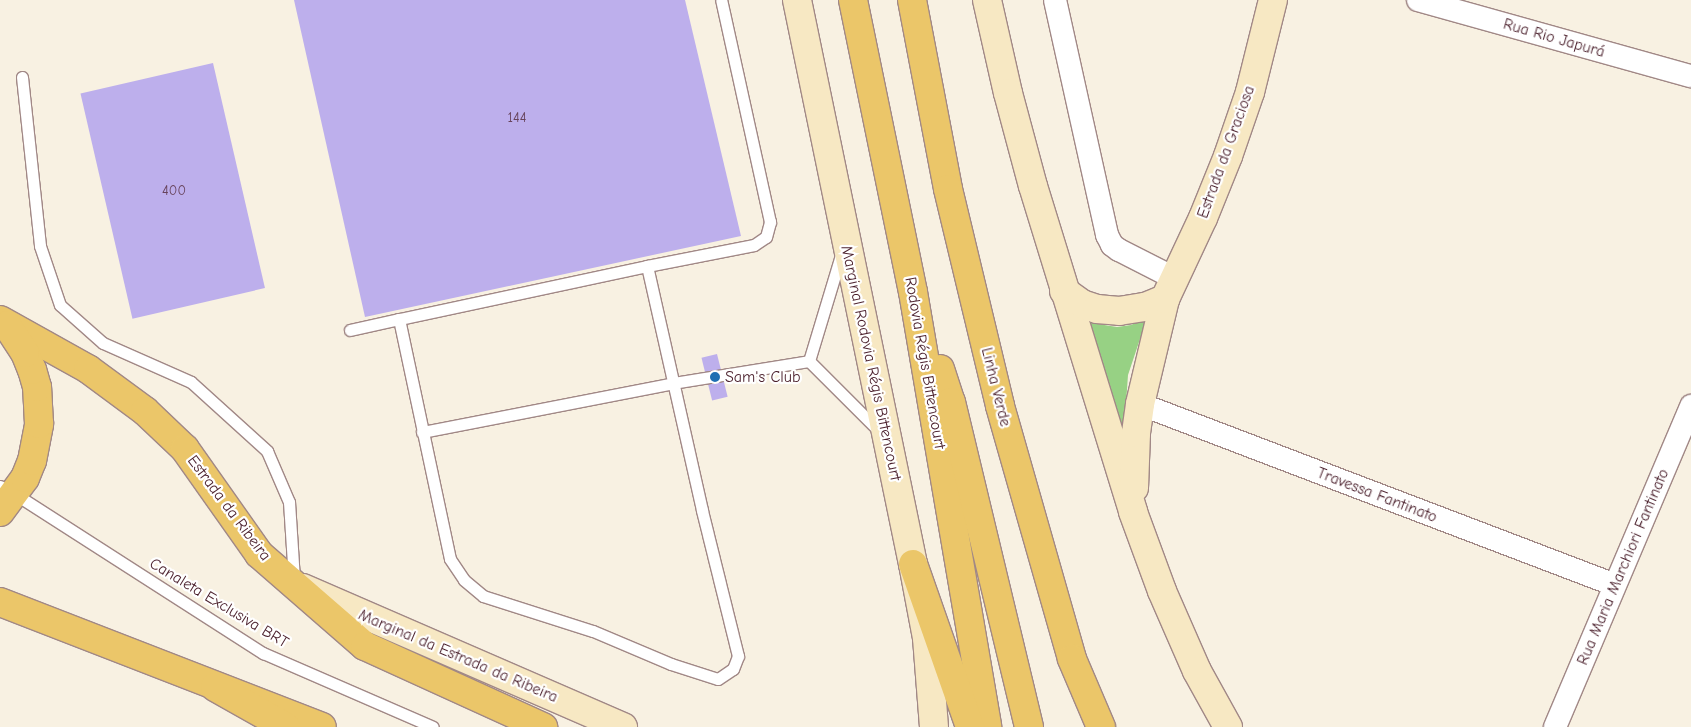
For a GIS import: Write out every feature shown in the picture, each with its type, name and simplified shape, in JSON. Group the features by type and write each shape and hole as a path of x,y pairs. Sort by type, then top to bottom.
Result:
{"main road":[{"name":"Marginal Rodovia Régis Bittencourt","path":"797,0 927,638 934,727"},
{"name":"Rodovia Régis Bittencourt","path":"854,0 913,292 987,727"},
{"name":"Linha Verde","path":"912,0 948,189 1000,406 1072,660 1101,727"},
{"path":"987,0 1020,140 1064,291 1133,512 1166,599 1197,671 1228,727"},
{"name":"Estrada da Graciosa","path":"1133,512 1134,456 1140,404 1169,289 1203,218 1228,156 1250,92 1273,0"},
{"path":"1064,291 1082,304 1097,309 1119,311 1145,307 1169,289"},
{"path":"913,292 951,402 1029,727"},
{"path":"2,321 25,352 32,370 39,406 39,424 32,460 5,497"},
{"name":"Estrada da Ribeira","path":"2,321 88,369 145,411 185,449 259,554 365,646 544,727"},
{"path":"913,564 970,727"},
{"name":"Marginal da Estrada da Ribeira","path":"294,584 623,727"},
{"path":"0,602 322,727"},
{"path":"215,687 286,727"}],"street":[{"path":"1055,0 1107,236 1112,245 1169,289"},
{"name":"Rua Rio Japurá","path":"1418,0 1691,76"},
{"name":"Travessa Fantinato","path":"1140,404 1615,586"},
{"name":"Rua Maria Marchiori Fantinato","path":"1555,727 1691,406"}],"lane":[{"path":"350,330 754,244 766,237 770,222 721,0"},
{"path":"22,77 40,246 60,305 103,343 191,382 267,451 289,502 294,584"},
{"path":"809,362 846,241"},
{"path":"399,320 450,559 464,580 483,596 593,631 671,664 718,679 733,670 738,656 647,266"},
{"path":"422,432 673,383 809,362"},
{"path":"809,362 885,437"},
{"name":"Canaleta Exclusiva BRT","path":"5,497 263,653 433,727"}],"green space":[{"path":"1088,317 1098,324 1117,327 1131,325 1147,318 1128,375 1124,432"}],"building":[{"path":"294,0 685,0 741,236 365,317"},
{"path":"213,63 265,288 132,319 80,94"},
{"name":"Sam's Club","path":"717,354 728,397 712,401 701,358"}],"place":[{"name":"Sam's Club","path":"715,377"}]}
